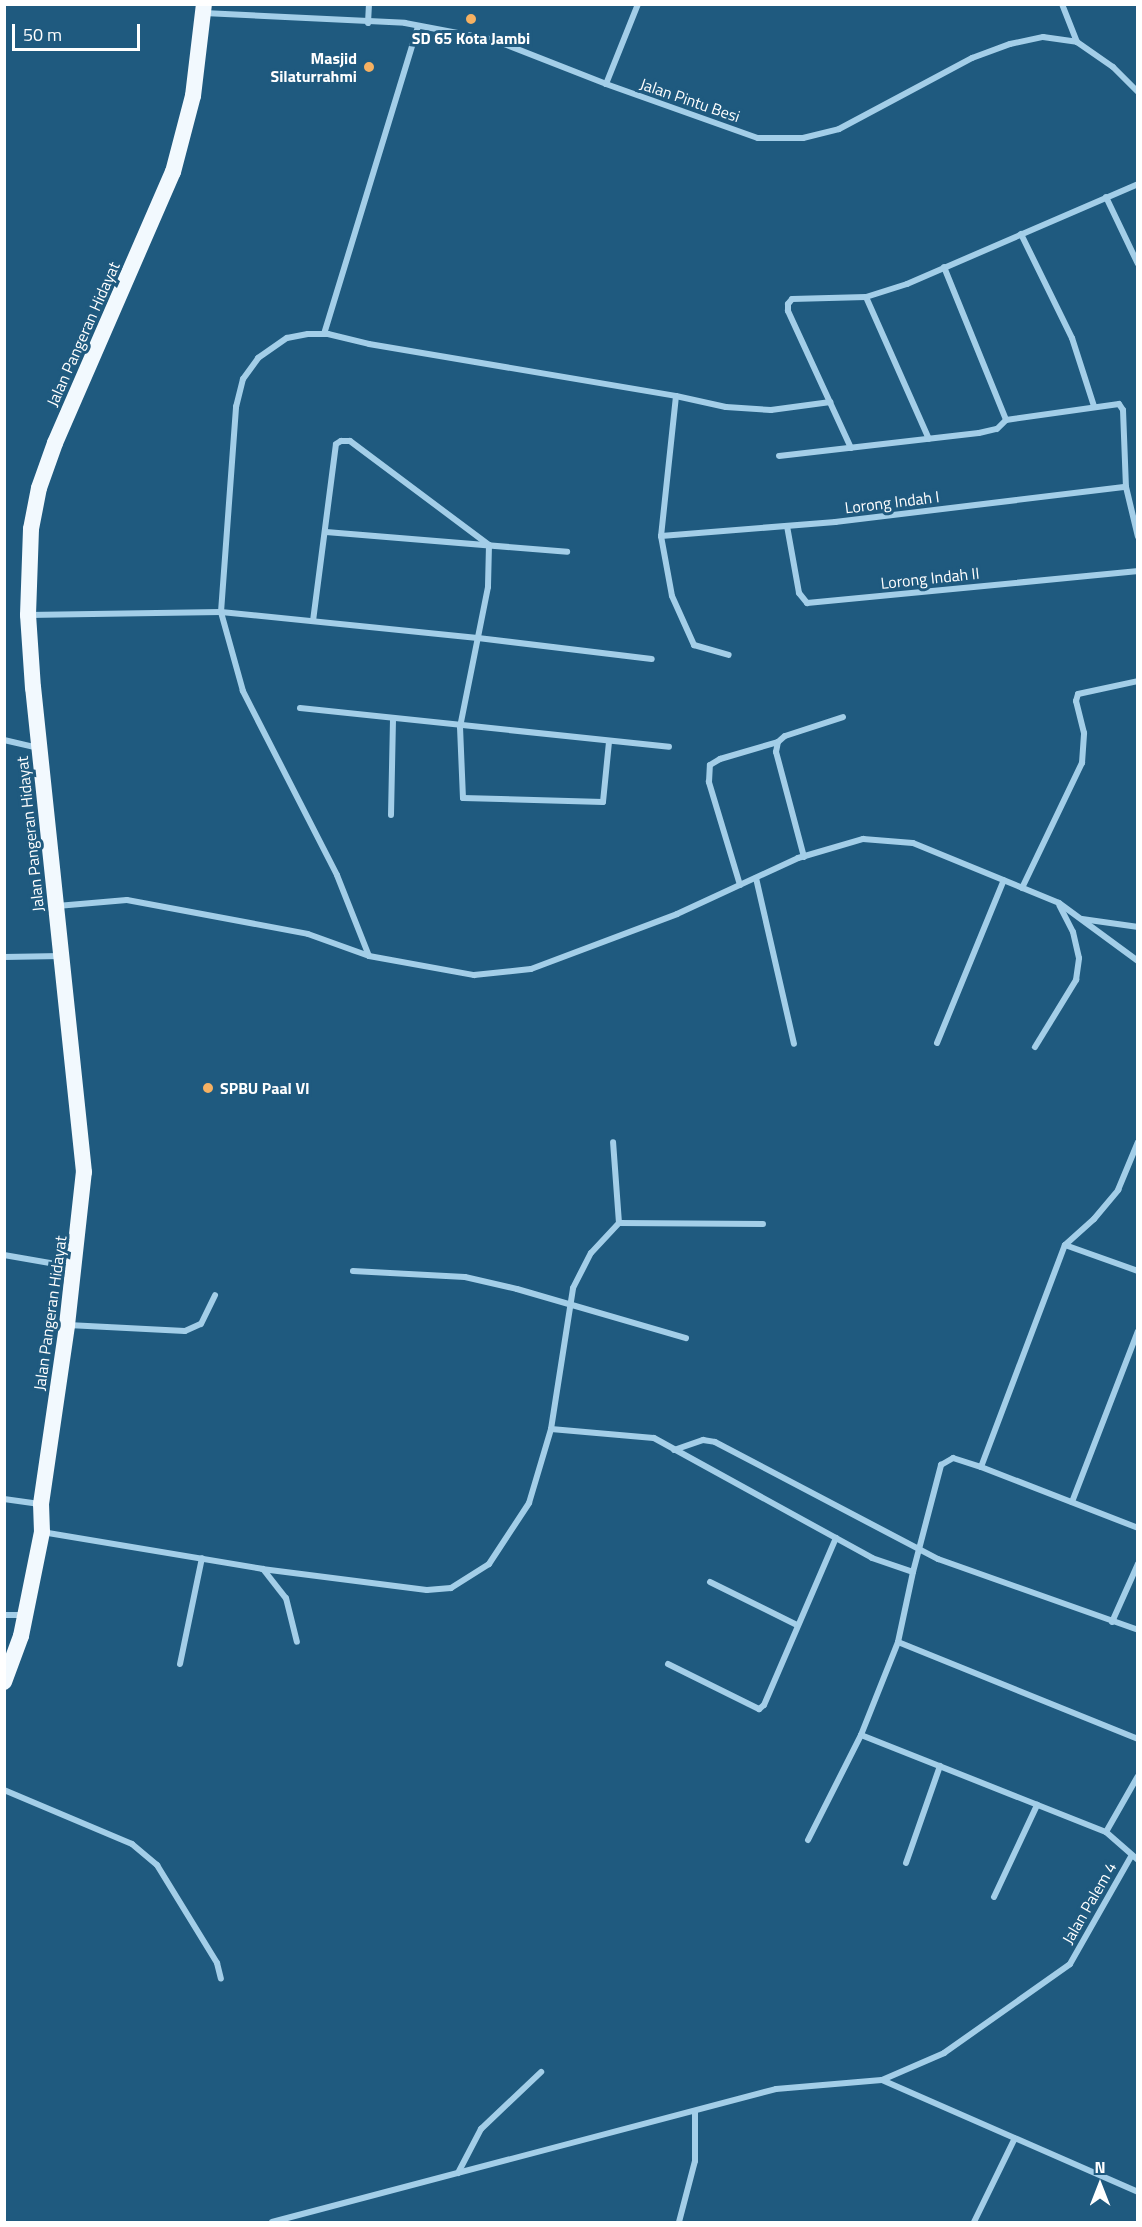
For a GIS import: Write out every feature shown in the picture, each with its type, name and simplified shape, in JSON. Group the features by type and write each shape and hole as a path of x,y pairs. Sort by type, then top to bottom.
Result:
{"highway":[{"name":"Jalan Pangeran Hidayat","path":"4,1682 21,1636 42,1532 41,1504 67,1325 84,1172 39,748 28,615 31,529 39,488 55,443 173,172 193,96 204,9"}],"street":[{"path":"368,23 369,4"},
{"path":"606,84 638,4"},
{"path":"1062,4 1077,42"},
{"name":"Jalan Pintu Besi","path":"204,9 418,26 494,40 606,84 758,138 803,138 840,129 972,58 1010,44 1043,37 1077,42 1113,67 1137,92"},
{"path":"324,334 418,26"},
{"path":"851,448 788,311 788,304 792,300 866,297 944,267 1137,184"},
{"path":"1106,197 1137,264"},
{"path":"1021,234 1072,338 1094,406"},
{"path":"944,267 1006,420"},
{"path":"866,297 929,439"},
{"path":"369,956 338,875 243,691 220,612 236,407 243,379 258,358 287,338 324,334 369,344 747,409 795,408 830,402"},
{"path":"676,396 661,536 672,596 694,645 729,655"},
{"path":"779,456 997,429 1006,420 1115,404 1122,406 1126,487 1137,537"},
{"path":"313,621 336,444 350,441 489,545"},
{"name":"Lorong Indah I","path":"661,536 787,526 1126,487"},
{"name":"Lorong Indah II","path":"787,526 799,593 807,603 1137,571"},
{"path":"326,532 567,552"},
{"path":"489,545 488,587 460,727 462,798 603,802 606,794 609,742"},
{"path":"28,615 220,612 478,638 652,659"},
{"path":"1022,888 1082,763 1084,733 1076,701 1078,694 1137,681"},
{"path":"300,708 460,727 669,747"},
{"path":"740,885 709,782 710,765 720,759 778,742 785,736 843,717"},
{"path":"391,815 393,718"},
{"path":"4,740 39,748"},
{"path":"778,742 776,752 804,857"},
{"path":"56,906 127,900 308,934 369,956 474,975 531,969 677,914 804,857 863,839 913,843 1059,903 1137,961"},
{"path":"756,878 795,1044"},
{"path":"937,1043 1004,880"},
{"path":"1035,1047 1076,980 1079,958 1073,932 1059,903"},
{"path":"1082,919 1137,927"},
{"path":"4,957 61,956"},
{"path":"42,1532 262,1569 427,1590 452,1588 489,1564 529,1503 550,1429 573,1288 591,1253 619,1223 613,1142"},
{"path":"981,1467 1065,1245 1094,1219 1118,1190 1137,1142"},
{"path":"619,1223 763,1224"},
{"path":"1065,1245 1137,1271"},
{"path":"4,1255 74,1268"},
{"path":"353,1271 465,1277 517,1288 570,1306 686,1338"},
{"path":"67,1325 185,1331 201,1324 215,1295"},
{"path":"1072,1502 1137,1331"},
{"path":"550,1429 654,1438 872,1558 913,1572"},
{"path":"674,1450 703,1440 715,1442 938,1558 1137,1630"},
{"path":"808,1840 861,1735 898,1642 940,1465 953,1458 1137,1528"},
{"path":"4,1499 41,1504"},
{"path":"668,1664 759,1709 765,1705 797,1625 836,1538"},
{"path":"180,1664 202,1558"},
{"path":"1112,1622 1137,1564"},
{"path":"262,1569 286,1598 297,1642"},
{"path":"710,1582 797,1625"},
{"path":"4,1615 26,1615"},
{"path":"898,1642 1137,1739"},
{"path":"861,1735 1106,1832 1135,1858"},
{"path":"906,1863 940,1766"},
{"path":"1106,1832 1137,1776"},
{"path":"4,1790 132,1844 157,1865 217,1964 221,1979"},
{"path":"994,1897 1037,1805"},
{"name":"Jalan Palem 4","path":"882,2080 944,2053 1070,1964 1135,1858"},
{"path":"458,2173 482,2129 541,2072"},
{"path":"272,2223 776,2089 882,2080 1137,2192"},
{"path":"679,2223 695,2162 695,2110"},
{"path":"974,2223 1015,2138"}],"place":[{"name":"SD 65 Kota Jambi","path":"471,19"},
{"name":"Masjid Silaturrahmi","path":"369,67"},
{"name":"SPBU Paal VI","path":"208,1088"}]}
